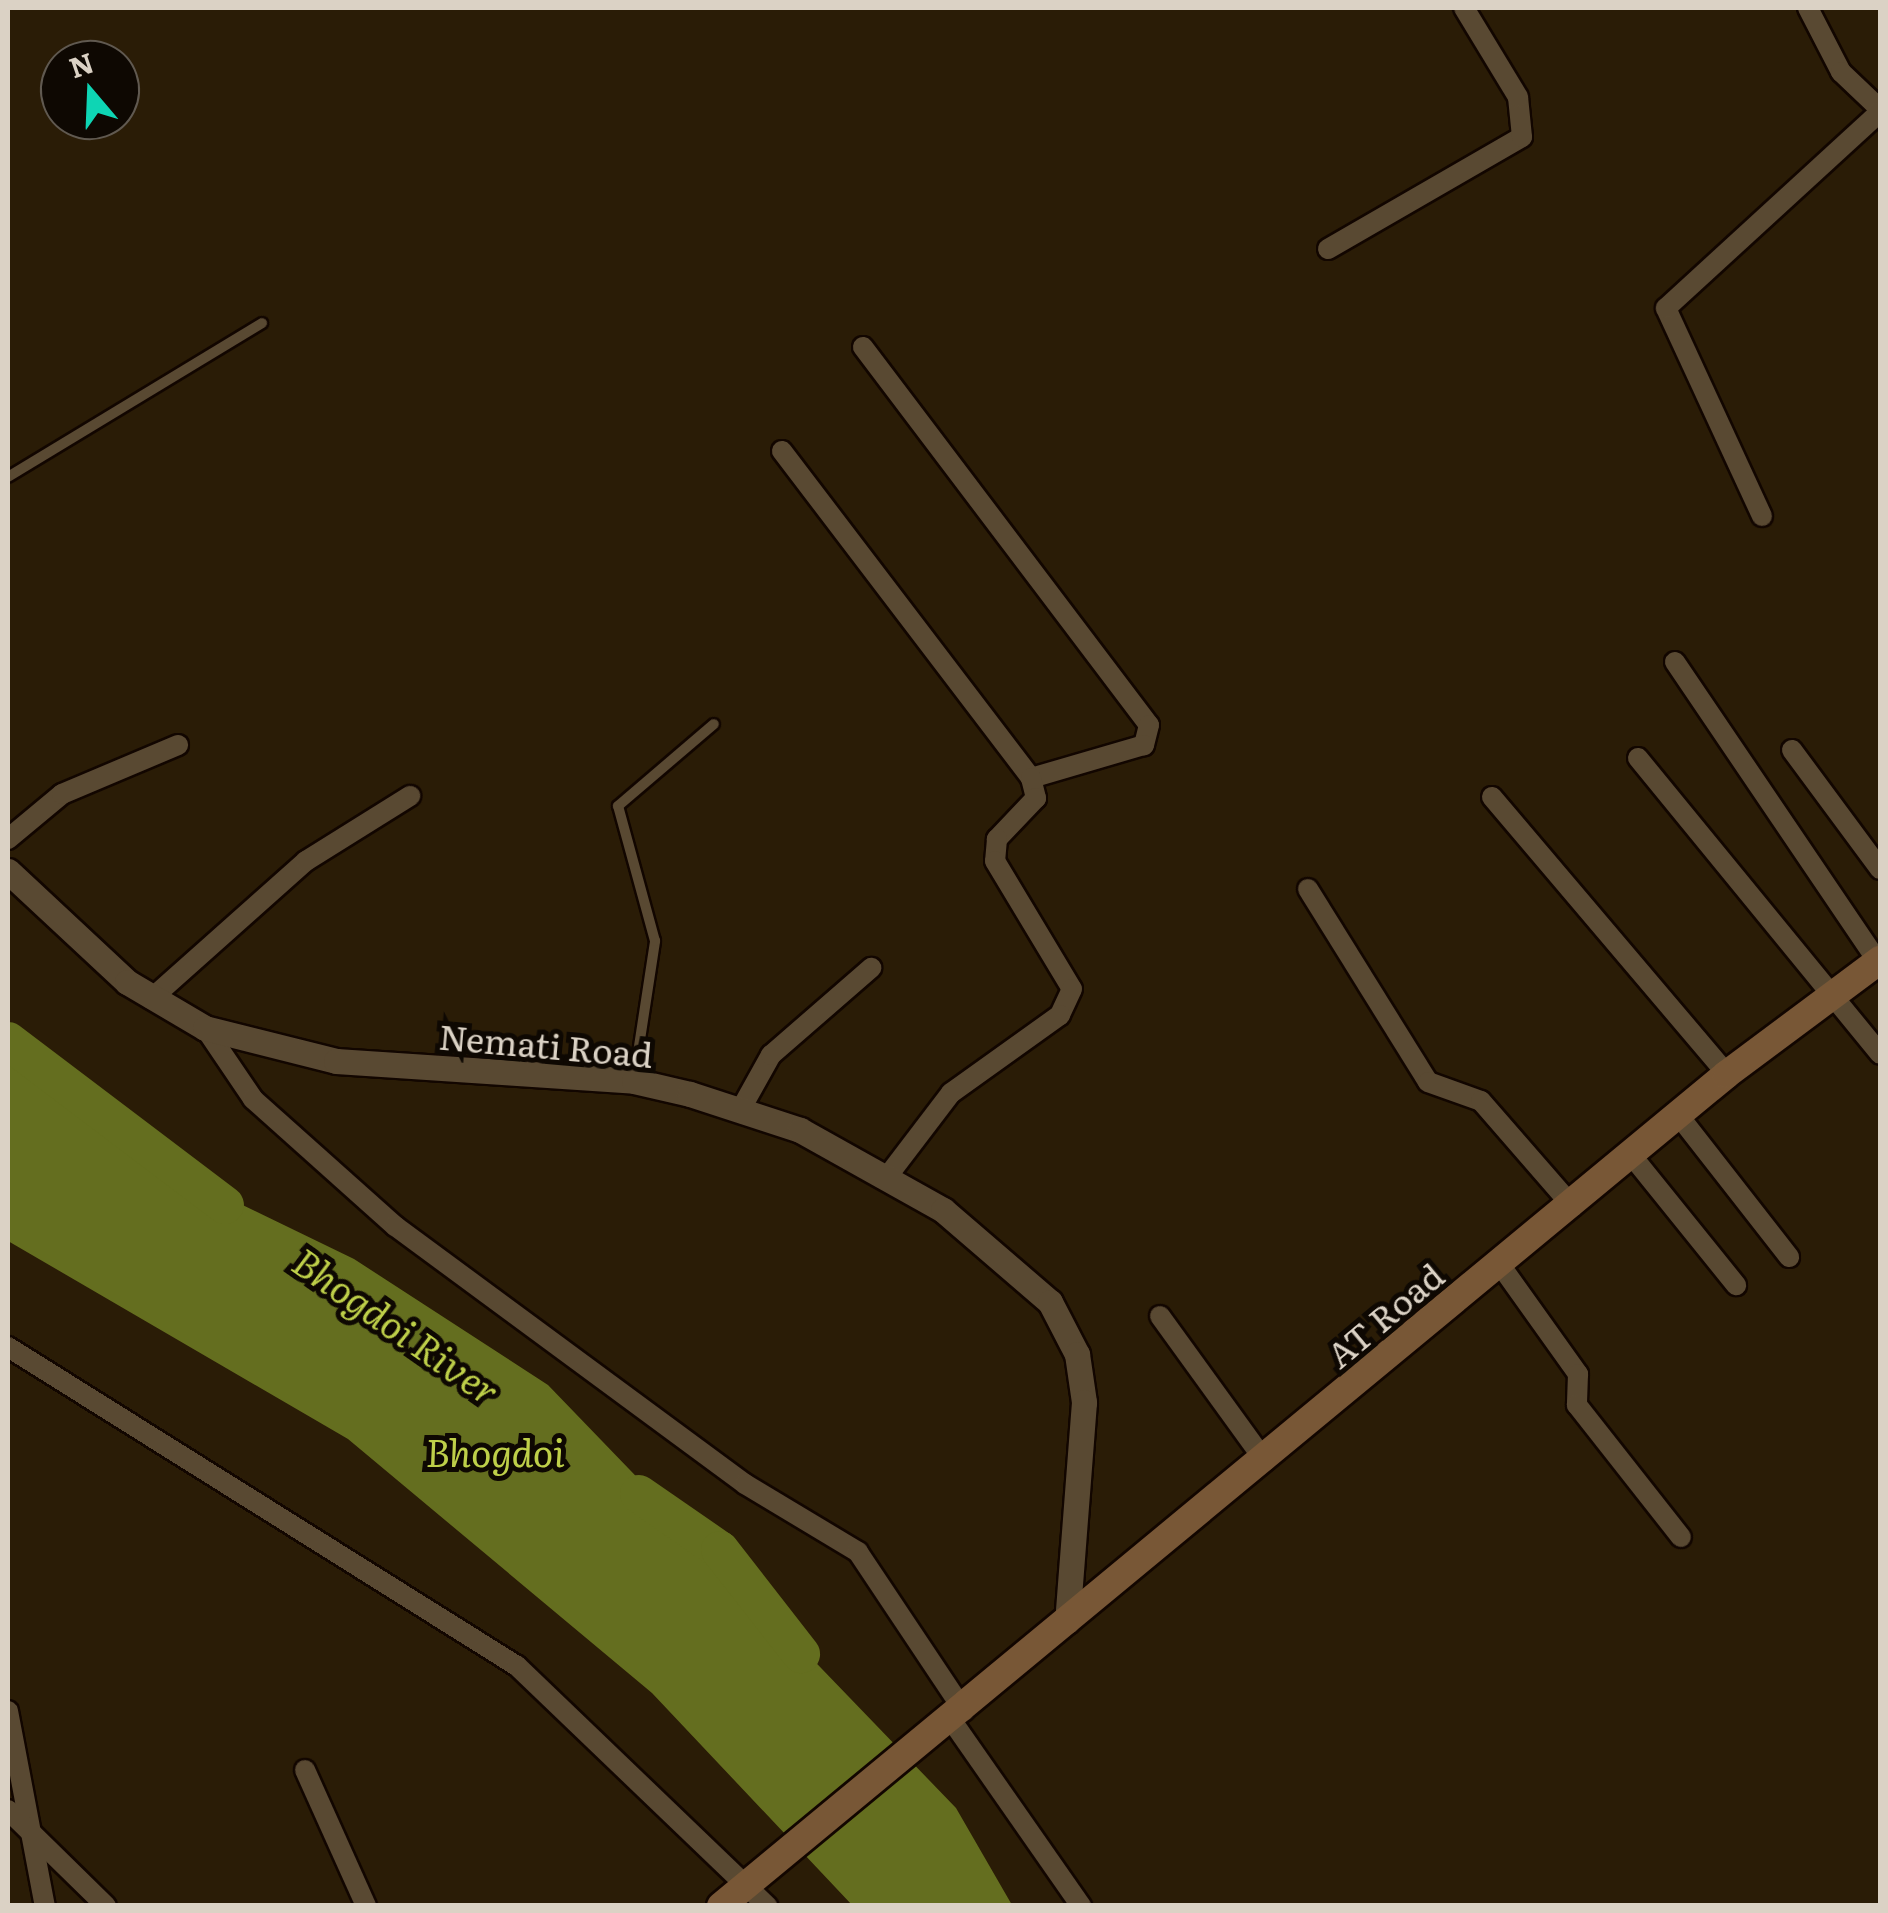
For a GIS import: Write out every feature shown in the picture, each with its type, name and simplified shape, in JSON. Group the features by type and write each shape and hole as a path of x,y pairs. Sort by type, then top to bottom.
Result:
{"main road":[{"name":"AT Road","path":"762,1886 1068,1621 1573,1207 1727,1074 1879,961"},
{"path":"721,1906 762,1886"}],"street":[{"path":"1328,249 1522,136 1518,97 1464,8"},
{"path":"1762,516 1666,308 1880,110 1841,72 1808,8"},
{"path":"863,347 1149,726 1144,745 1031,778"},
{"path":"782,450 1031,778 1036,798 997,839 995,861 1072,999 951,1093 890,1173"},
{"path":"1674,662 1879,961"},
{"path":"8,839 62,794 178,745"},
{"path":"1792,750 1880,870"},
{"path":"1638,758 1828,996 1880,1054"},
{"path":"151,998 296,870 410,796"},
{"path":"1492,798 1727,1074"},
{"name":"Nemati Road","path":"8,871 151,998 205,1028 336,1061 634,1081 742,1107 890,1173 1017,1268 1050,1302 1077,1354 1084,1402 1068,1621"},
{"path":"1308,889 1428,1082 1480,1101 1573,1207"},
{"path":"742,1107 771,1055 872,968"},
{"path":"205,1028 253,1100 395,1226 745,1484 858,1552 952,1721 1081,1906"},
{"path":"1679,1116 1789,1257"},
{"path":"1632,1156 1736,1285"},
{"path":"1500,1266 1578,1374 1577,1405 1681,1537"},
{"path":"1160,1316 1265,1461"},
{"path":"8,1348 518,1666 762,1886"},
{"path":"8,1711 44,1906"},
{"path":"304,1770 366,1906"},
{"path":"8,1810 106,1906"}],"lane":[{"path":"8,476 262,323"},
{"path":"634,1081 655,940 618,806 714,724"}],"water":[{"name":"Bhogdoi","path":"8,1058 164,1167 354,1259 548,1385 956,1808 1012,1905 852,1905 652,1693 348,1439 8,1241"}],"waterway":[{"name":"Bhogdoi River","path":"8,1041 225,1205"},
{"name":"Bhogdoi River","path":"639,1494 720,1550 801,1654"}]}
